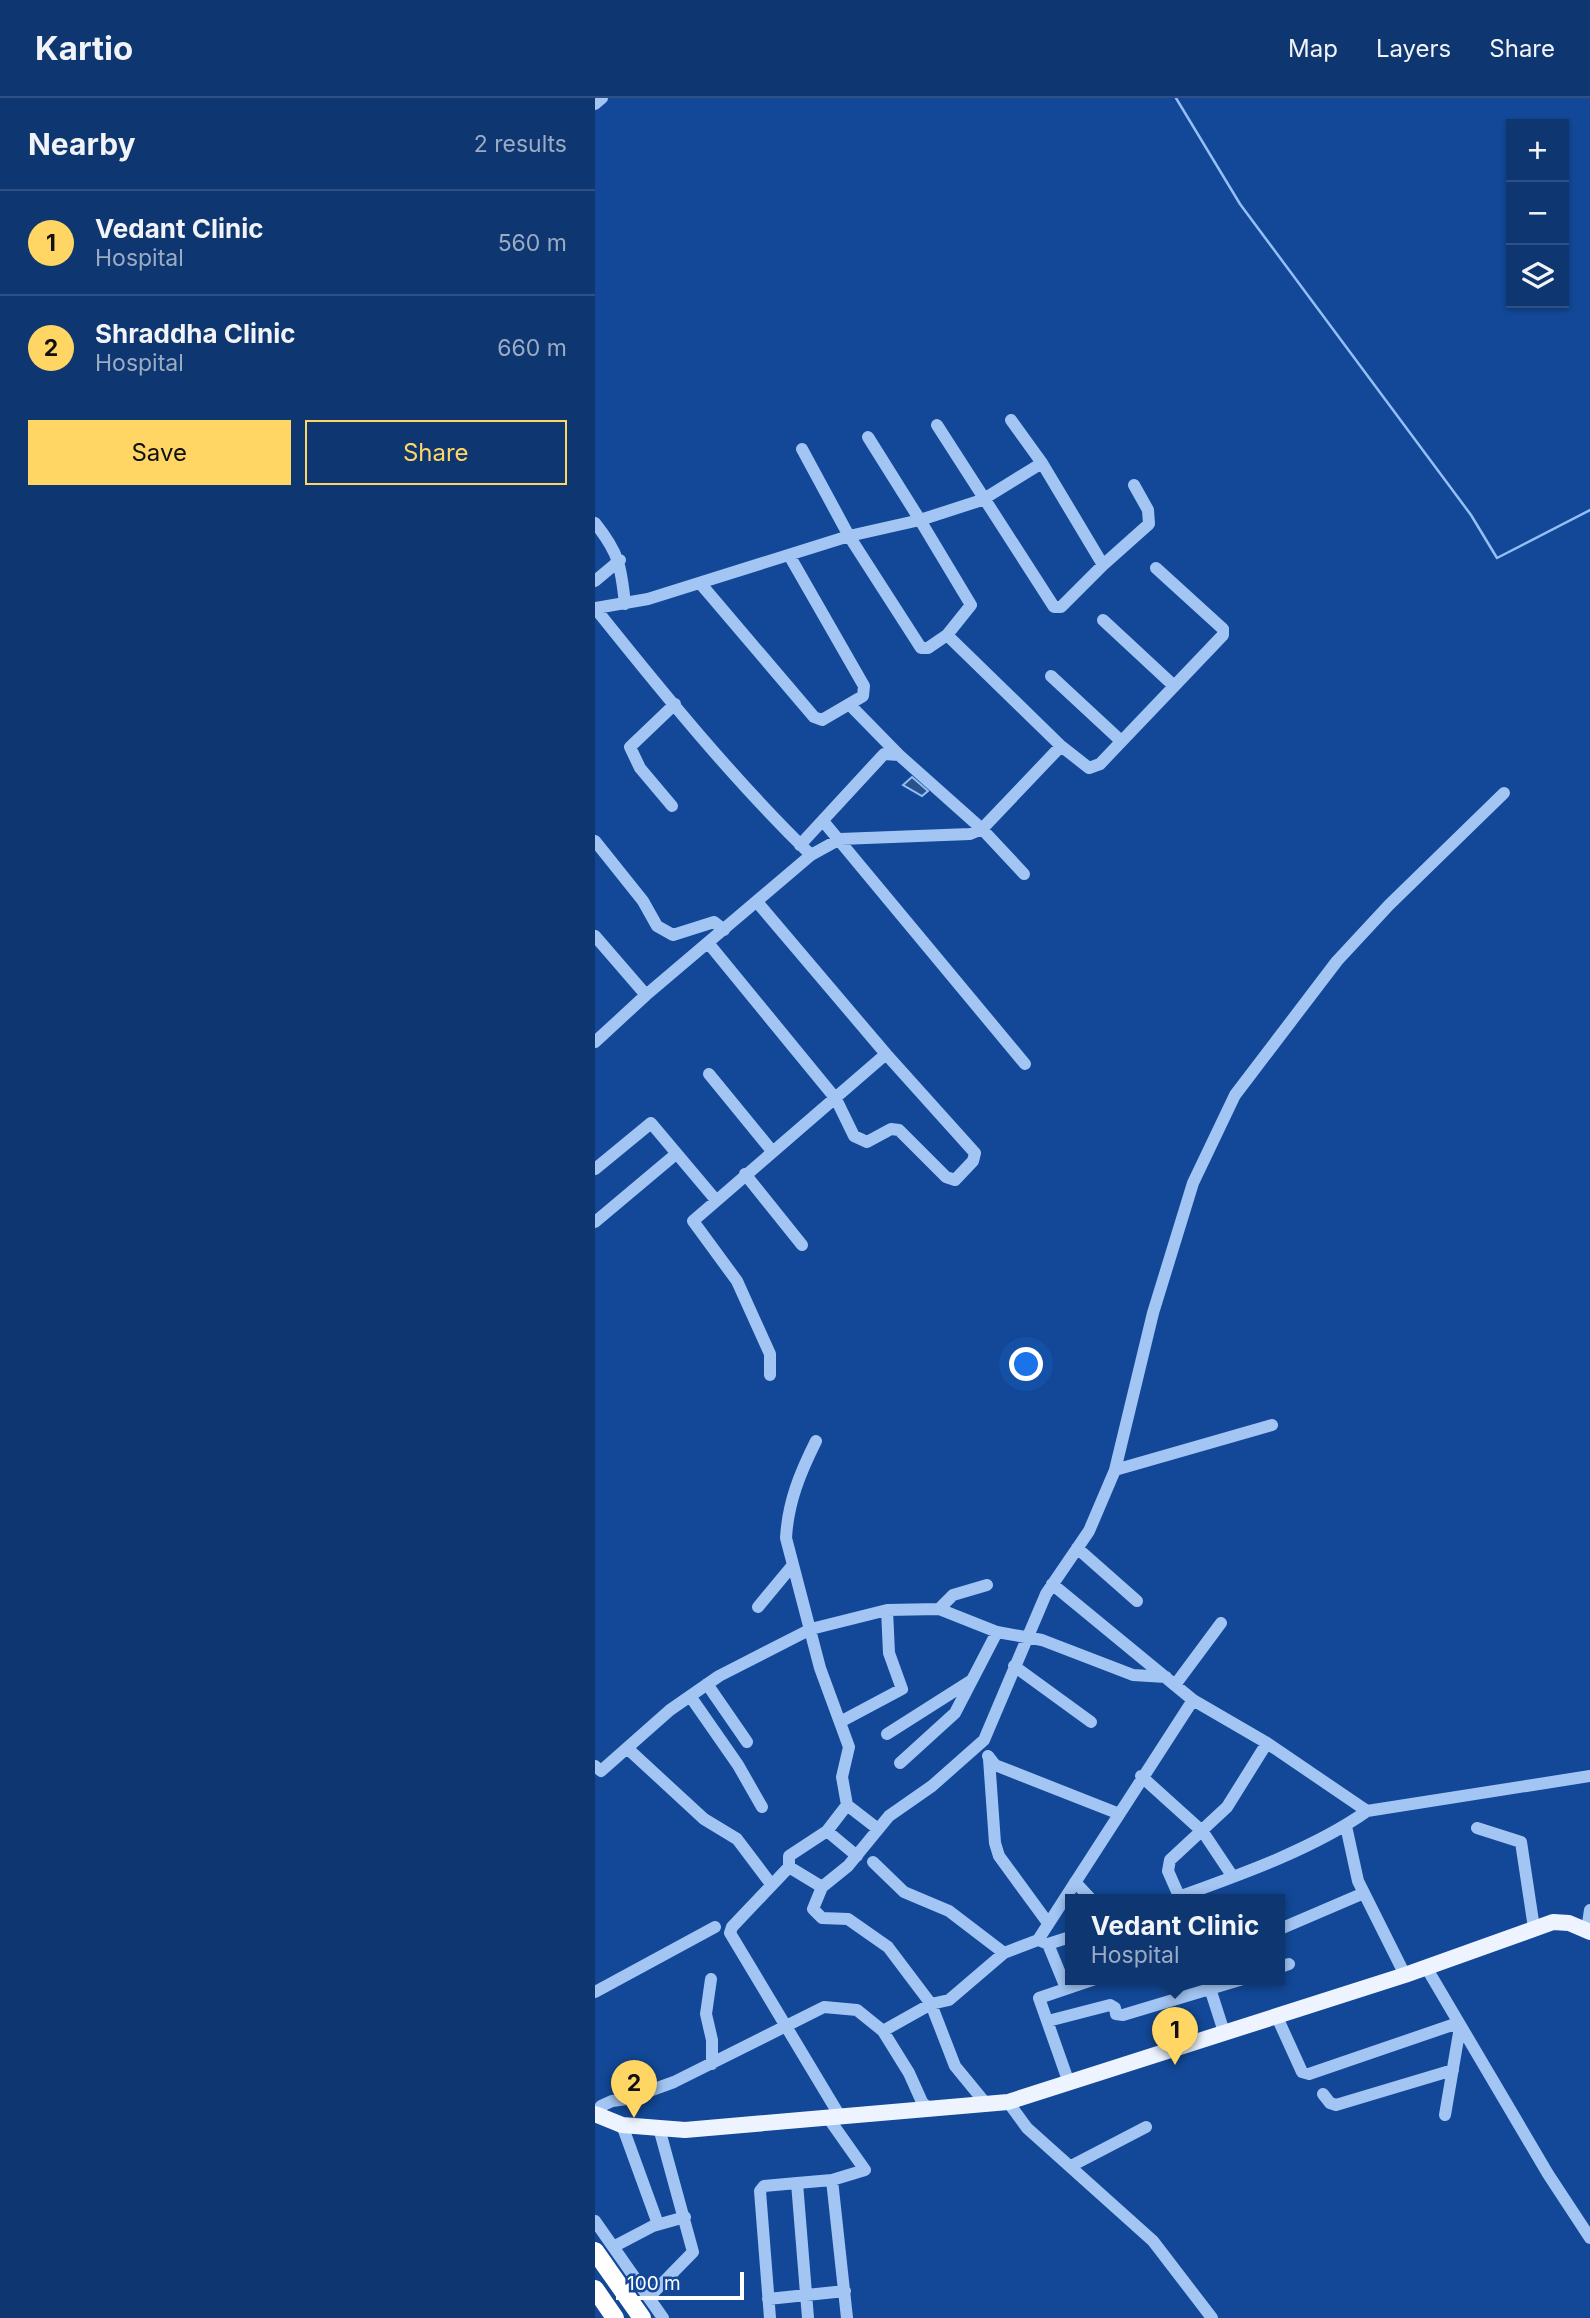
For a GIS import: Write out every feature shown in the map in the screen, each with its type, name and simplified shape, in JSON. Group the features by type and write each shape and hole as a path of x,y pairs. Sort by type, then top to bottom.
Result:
{"highway":[{"path":"595,2251 642,2318"},
{"path":"595,2288 615,2318"}],"main road":[{"path":"595,2114 622,2125 685,2130 1008,2102 1405,1975 1553,1922 1588,1931"}],"street":[{"path":"595,104 602,98"},
{"path":"1011,420 1042,463 1103,565"},
{"path":"937,425 982,500 1054,607 1061,607 1149,524 1148,510 1134,485"},
{"path":"802,449 849,536 921,648 928,648 947,635 971,605 867,437"},
{"path":"811,855 757,800 616,637 595,608 648,599 849,536 920,520 982,500 1042,463"},
{"path":"595,523 614,546 621,560 629,603"},
{"path":"700,583 814,718 822,720 863,696 862,678 789,555"},
{"path":"595,581 621,560"},
{"path":"947,635 1061,746 1094,768 1219,641 1223,629 1156,568"},
{"path":"1103,620 1173,685"},
{"path":"1051,676 1120,740"},
{"path":"672,806 640,768 630,747 675,704"},
{"path":"849,704 899,755 982,829 1024,874"},
{"path":"596,1038 811,855 840,839 969,834 982,829 1061,746"},
{"path":"800,845 884,754 899,755"},
{"path":"988,2105 955,2067 931,2004 884,1943 848,1919 820,1917 812,1907 822,1887 857,1856 889,1816 932,1786 984,1740 1026,1637 1052,1584 1089,1531 1115,1470 1153,1313 1193,1183 1235,1095 1337,961 1388,905 1504,793"},
{"path":"823,821 1025,1064"},
{"path":"595,841 643,901 657,926 681,935 714,922 724,930"},
{"path":"709,944 836,1099 854,1136 867,1142 891,1129 899,1130 946,1177 955,1180 973,1161 975,1153 886,1054 757,902"},
{"path":"595,936 646,995"},
{"path":"770,1375 770,1354 737,1280 694,1227 693,1221 715,1199 886,1054"},
{"path":"709,1074 772,1151"},
{"path":"595,1169 651,1123 715,1199"},
{"path":"595,1222 676,1154"},
{"path":"745,1174 802,1245"},
{"path":"1115,1470 1272,1425"},
{"path":"816,1441 797,1481 787,1517 786,1538 820,1668 849,1747 842,1777 847,1805 878,1829"},
{"path":"1077,1548 1137,1601"},
{"path":"758,1607 792,1566"},
{"path":"1052,1584 1193,1700 1267,1743 1367,1811"},
{"path":"939,1609 953,1595 987,1585"},
{"path":"597,1773 707,1684 811,1629 887,1610 939,1609 997,1632 1042,1640 1133,1675 1170,1681"},
{"path":"840,1722 902,1689 889,1653 887,1610"},
{"path":"1170,1681 1221,1623"},
{"path":"900,1763 948,1721 973,1680 997,1632"},
{"path":"1014,1666 1091,1722"},
{"path":"887,1734 973,1680"},
{"path":"707,1684 747,1742"},
{"path":"690,1696 738,1765 762,1807"},
{"path":"1067,1894 1141,1776 1193,1700"},
{"path":"984,1740 989,1759 993,1828 999,1856 1048,1923"},
{"path":"1178,1894 1167,1866 1170,1860 1203,1832 1234,1798 1267,1743"},
{"path":"627,1748 704,1819 737,1839 771,1884"},
{"path":"989,1759 1006,1769 1117,1814"},
{"path":"1141,1776 1203,1832 1233,1877"},
{"path":"1187,1894 1233,1877 1346,1826 1367,1811 1590,1776"},
{"path":"770,2318 760,2191 764,2186 832,2180 865,2170 786,2025 730,1933 789,1867 789,1856 827,1831 847,1805"},
{"path":"1346,1826 1358,1881 1405,1975"},
{"path":"1477,1828 1521,1842 1534,1928"},
{"path":"827,1831 857,1856"},
{"path":"873,1862 904,1892 949,1911 1004,1954"},
{"path":"789,1867 822,1887"},
{"path":"1075,1882 1086,1894"},
{"path":"1285,1927 1364,1893"},
{"path":"1065,1897 1048,1923 1043,1942 1066,1988"},
{"path":"1588,1931 1590,1910"},
{"path":"595,1992 715,1927"},
{"path":"883,2031 931,2004 949,2000 1004,1954 1065,1938"},
{"path":"1426,1967 1590,2238"},
{"path":"711,1979 706,2014 712,2040 712,2064"},
{"path":"1069,2083 1048,2021 1038,2003 1039,1998 1076,1985"},
{"path":"1048,2021 1110,2006 1115,2008 1117,2014 1123,2015 1205,1985"},
{"path":"1208,1985 1224,2032"},
{"path":"595,2114 601,2106 674,2082 824,2007 846,2007 862,2013 883,2031 909,2073 922,2102 930,2110"},
{"path":"1277,2017 1295,2062 1302,2072 1309,2074 1459,2025"},
{"path":"1445,2115 1459,2025"},
{"path":"1323,2094 1330,2103 1336,2105 1453,2070"},
{"path":"1008,2102 1027,2128 1153,2241 1212,2318"},
{"path":"622,2125 658,2224"},
{"path":"649,2297 693,2252 659,2127"},
{"path":"1072,2166 1146,2127"},
{"path":"832,2180 847,2318"},
{"path":"797,2183 808,2318"},
{"path":"613,2247 658,2224 685,2217"},
{"path":"595,2221 663,2318"},
{"path":"768,2299 845,2291"}],"water":[{"path":"912,777 928,791 922,796 903,785"}],"waterway":[{"path":"1176,98 1240,204 1471,515 1497,558 1590,510"}],"place":[{"name":"Vedant Clinic","path":"1175,2065"},
{"name":"Shraddha Clinic","path":"634,2118"}]}
